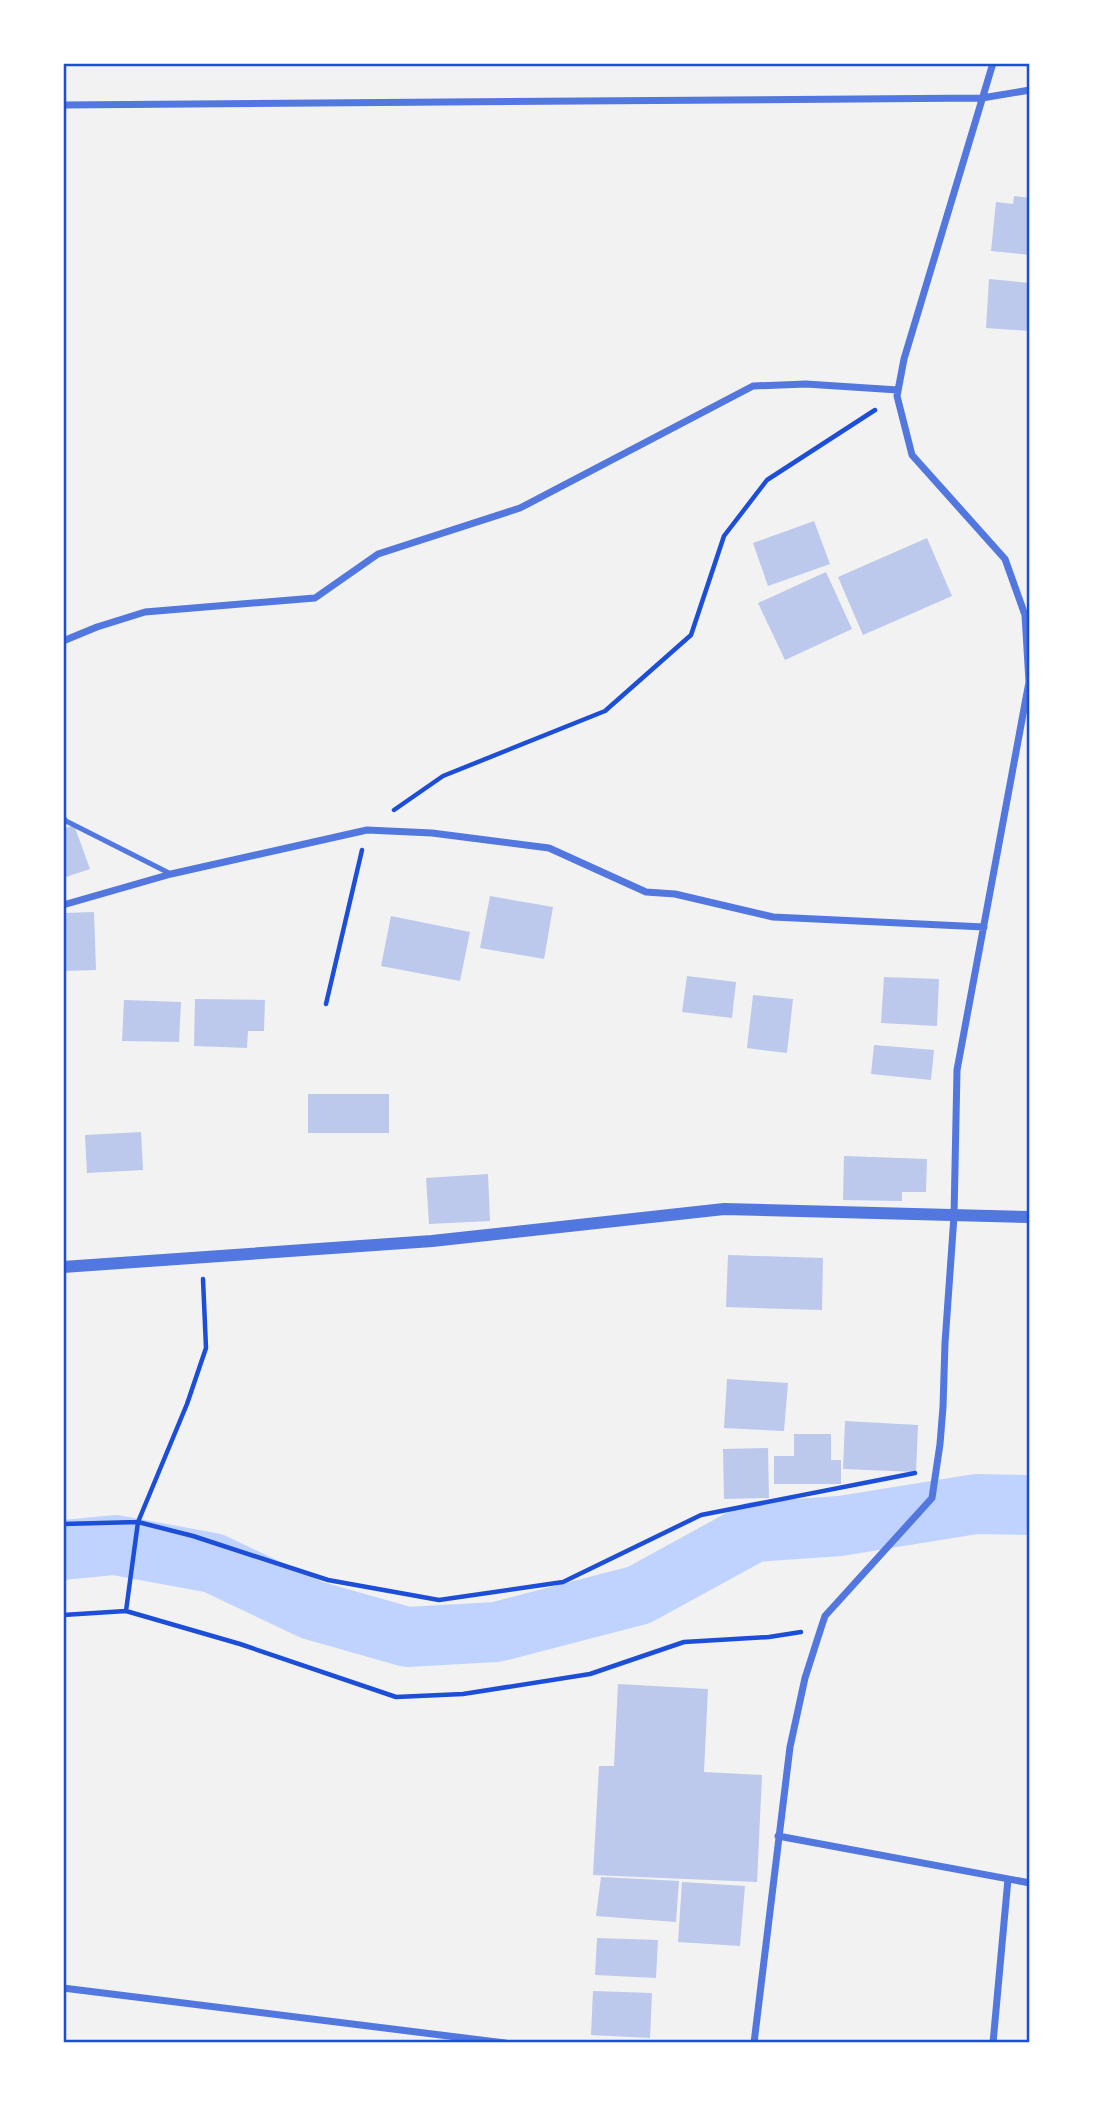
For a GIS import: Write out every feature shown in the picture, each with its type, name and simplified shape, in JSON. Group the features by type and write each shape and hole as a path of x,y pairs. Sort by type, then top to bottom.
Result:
{"street":[{"path":"754,2043 790,1747 805,1678 825,1616 880,1552 932,1498 937,1468 954,1216 957,1070 1029,681 1026,615 1005,559 912,455 897,393 904,359 993,63"},
{"path":"63,106 982,98 1030,90"},
{"path":"63,641 97,626 145,612 314,598 378,554 520,508 753,386 806,384 897,393"},
{"path":"63,905 171,874 367,830 432,833 549,848 646,892 675,894 773,917 984,927"},
{"path":"63,1267 432,1241 724,1209 1030,1217"},
{"path":"778,1836 1030,1883"},
{"path":"993,2043 1008,1879"},
{"path":"63,1988 505,2043"}],"lane":[{"path":"63,817 66,821 171,874"}],"path":[{"path":"326,1004 367,830 443,776 605,711 691,635 723,536 767,480 897,393"},
{"path":"126,1611 138,1522 187,1404 206,1348 203,1257"},
{"path":"63,1524 138,1522 193,1536 328,1580 439,1600 562,1581 701,1515 937,1468"},
{"path":"63,1615 126,1611 240,1644 396,1697 463,1694 590,1674 684,1642 769,1637 821,1628"}],"building":[{"path":"1014,196 1030,198 1030,255 991,251 996,202 1013,204"},
{"path":"989,279 1030,283 1030,331 986,328"},
{"path":"814,521 830,564 768,586 753,543"},
{"path":"927,538 952,596 863,635 838,577"},
{"path":"826,572 852,629 785,660 758,603"},
{"path":"74,825 90,869 63,878 63,829"},
{"path":"490,896 553,907 544,959 480,948"},
{"path":"94,912 96,970 63,971 63,913"},
{"path":"391,916 470,932 460,981 381,966"},
{"path":"687,976 736,982 732,1018 682,1012"},
{"path":"884,977 939,979 937,1026 881,1023"},
{"path":"753,995 793,999 787,1053 747,1048"},
{"path":"195,999 265,1000 264,1031 248,1031 247,1048 194,1046"},
{"path":"124,1000 181,1002 179,1042 122,1041"},
{"path":"874,1045 934,1050 931,1080 871,1074"},
{"path":"308,1094 389,1094 389,1133 308,1133"},
{"path":"141,1132 143,1170 87,1173 85,1135"},
{"path":"844,1156 927,1159 926,1192 902,1192 902,1201 843,1200"},
{"path":"488,1174 490,1221 429,1224 426,1178"},
{"path":"728,1255 823,1258 822,1310 726,1307"},
{"path":"727,1379 788,1383 784,1431 724,1428"},
{"path":"845,1421 918,1425 916,1472 843,1469"},
{"path":"794,1434 831,1434 831,1460 841,1460 841,1484 774,1484 774,1456 794,1456"},
{"path":"768,1448 769,1498 724,1499 723,1449"},
{"path":"618,1684 708,1689 704,1772 762,1775 757,1882 593,1875 599,1766 614,1766"},
{"path":"601,1877 679,1881 676,1922 596,1916"},
{"path":"682,1882 745,1886 740,1946 678,1942"},
{"path":"597,1938 658,1940 656,1978 595,1975"},
{"path":"593,1991 652,1993 650,2038 591,2035"}],"waterway":[{"path":"63,1550 115,1545 213,1563 312,1610 407,1637 496,1632 639,1595 754,1532 840,1526 976,1504 1030,1505"}]}
